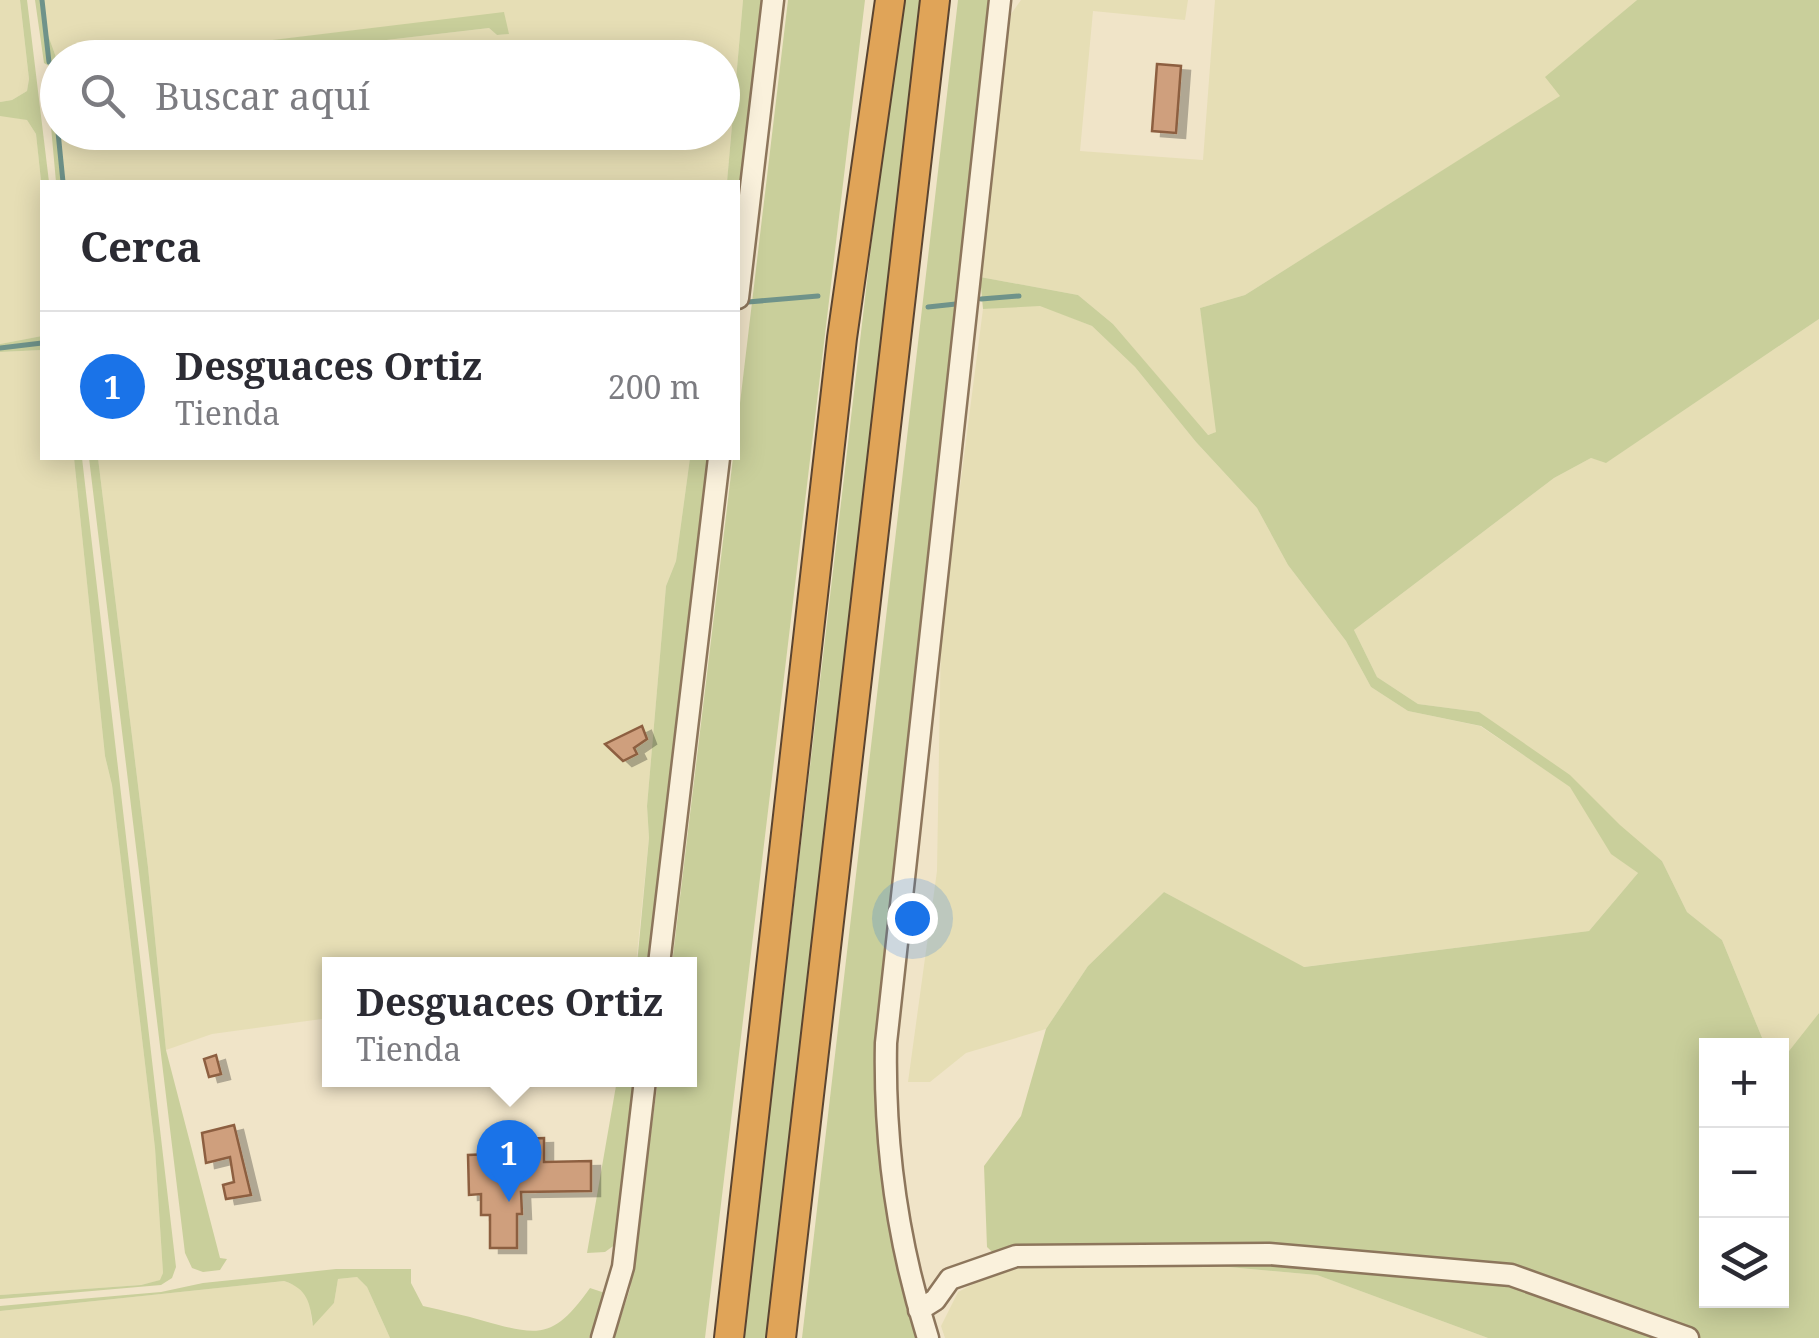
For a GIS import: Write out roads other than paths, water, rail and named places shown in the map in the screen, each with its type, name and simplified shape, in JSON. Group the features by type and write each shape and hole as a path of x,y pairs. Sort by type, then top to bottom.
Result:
{"highway":[{"path":"729,1338 842,338 890,0"},
{"path":"781,1338 935,0"}],"street":[{"path":"740,280 772,0"},
{"path":"928,1338 895,1212 885,1103 886,1043 1000,0"},
{"path":"659,957 719,460"},
{"path":"602,1338 622,1267 643,1087"},
{"path":"909,1275 950,1279 1016,1256 1268,1254 1511,1275 1688,1338"},
{"path":"919,1310 934,1300 950,1279"}],"waterway":[{"path":"42,0 47,40"},
{"path":"60,150 63,180"},
{"path":"748,302 818,296"},
{"path":"981,299 1019,296"},
{"path":"928,307 956,304"},
{"path":"0,348 40,343"}],"place":[{"name":"Desguaces Ortiz","path":"509,1202"}]}
